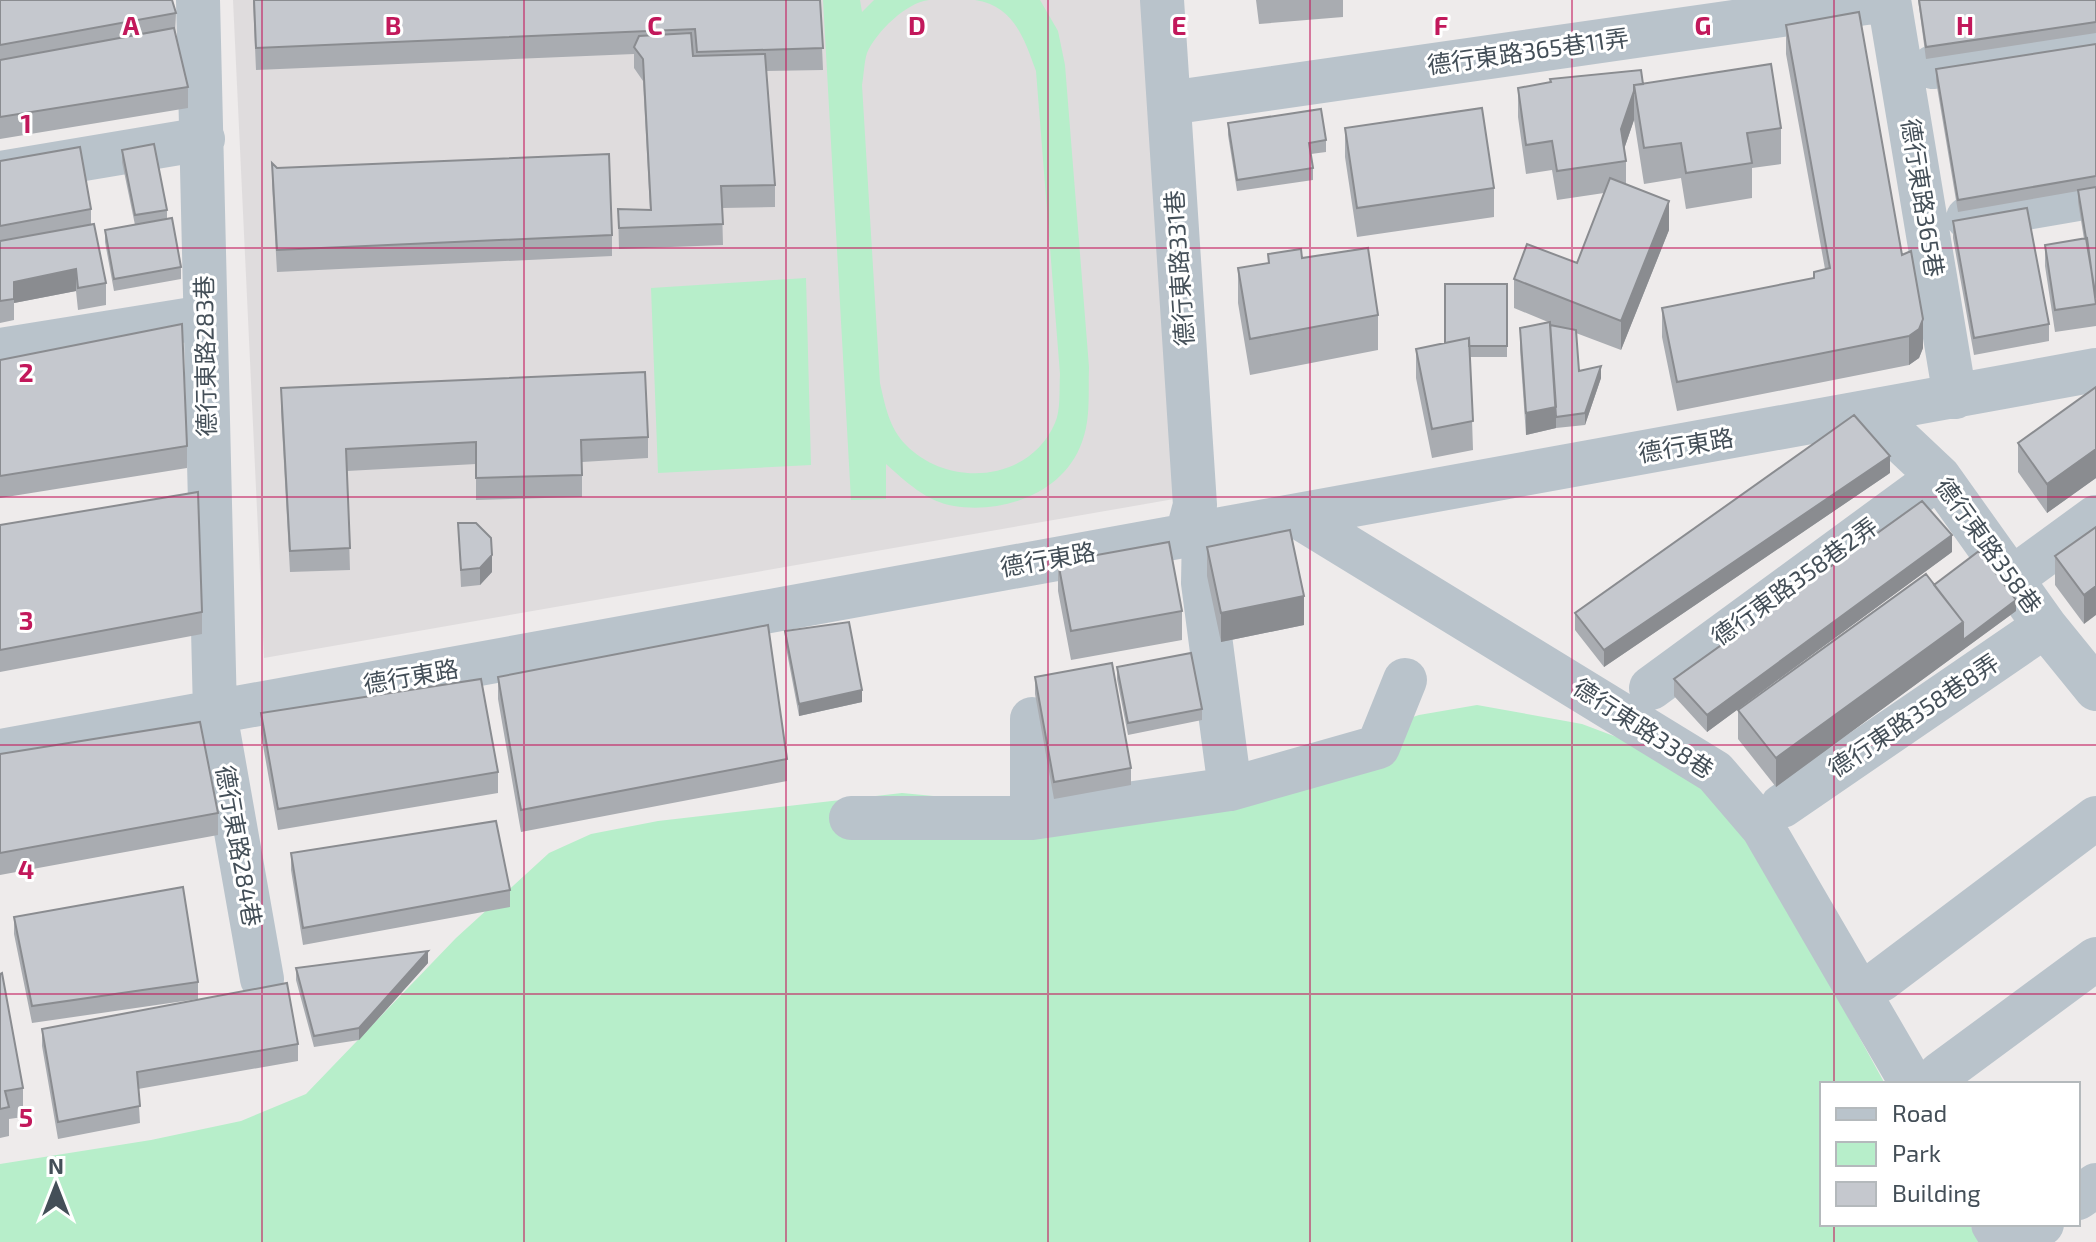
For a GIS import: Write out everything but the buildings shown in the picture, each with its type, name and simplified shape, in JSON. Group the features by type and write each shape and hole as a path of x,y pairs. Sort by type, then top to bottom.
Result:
{"street":[{"name":"德行東路283巷","path":"198,0 203,139 207,493 215,713"},
{"name":"德行東路331巷","path":"1162,0 1195,533 1230,789"},
{"name":"德行東路365巷11弄","path":"1169,103 1888,0"},
{"name":"德行東路365巷","path":"1888,0 1955,397"},
{"path":"1933,67 2096,40"},
{"path":"0,173 203,139"},
{"path":"1962,219 2096,196"},
{"path":"0,350 205,317"},
{"name":"德行東路","path":"0,751 2096,370"},
{"name":"德行東路358巷","path":"1870,412 1939,477 2045,626 2096,689"},
{"name":"德行東路358巷2弄","path":"1651,688 1939,477"},
{"path":"163,502 207,493"},
{"name":"德行東路338巷","path":"1297,516 1715,772 1763,828 1926,1079"},
{"path":"2011,579 2096,517"},
{"name":"德行東路358巷8弄","path":"1782,806 2045,626"},
{"path":"851,818 1032,818 1230,789 1378,747 1405,680"},
{"name":"德行東路284巷","path":"215,713 262,979"},
{"path":"1032,719 1032,818"},
{"path":"1881,980 2096,818"},
{"path":"1926,1079 2096,959"}],"shaded area":[{"path":"233,0 1142,0 1174,499 264,658"}],"green space":[{"path":"823,0 860,0 862,12 874,0 929,0 902,12 871,45 862,85 880,383 892,424 906,445 923,459 965,473 986,473 1008,468 1027,458 1043,443 1057,418 1060,374 1036,71 1016,25 999,9 975,0 1040,0 1058,31 1065,65 1089,367 1087,424 1073,460 1047,487 1030,496 993,507 944,504 909,484 886,464 886,499 851,500"},
{"path":"806,278 811,465 658,473 651,288"},
{"path":"1477,705 1582,724 1651,750 1738,816 1884,1082 1820,1082 1820,1226 1970,1226 1980,1242 0,1242 0,1164 151,1140 241,1121 306,1094 456,938 549,853 591,834 658,821 902,793 1121,814 1419,715"}]}
